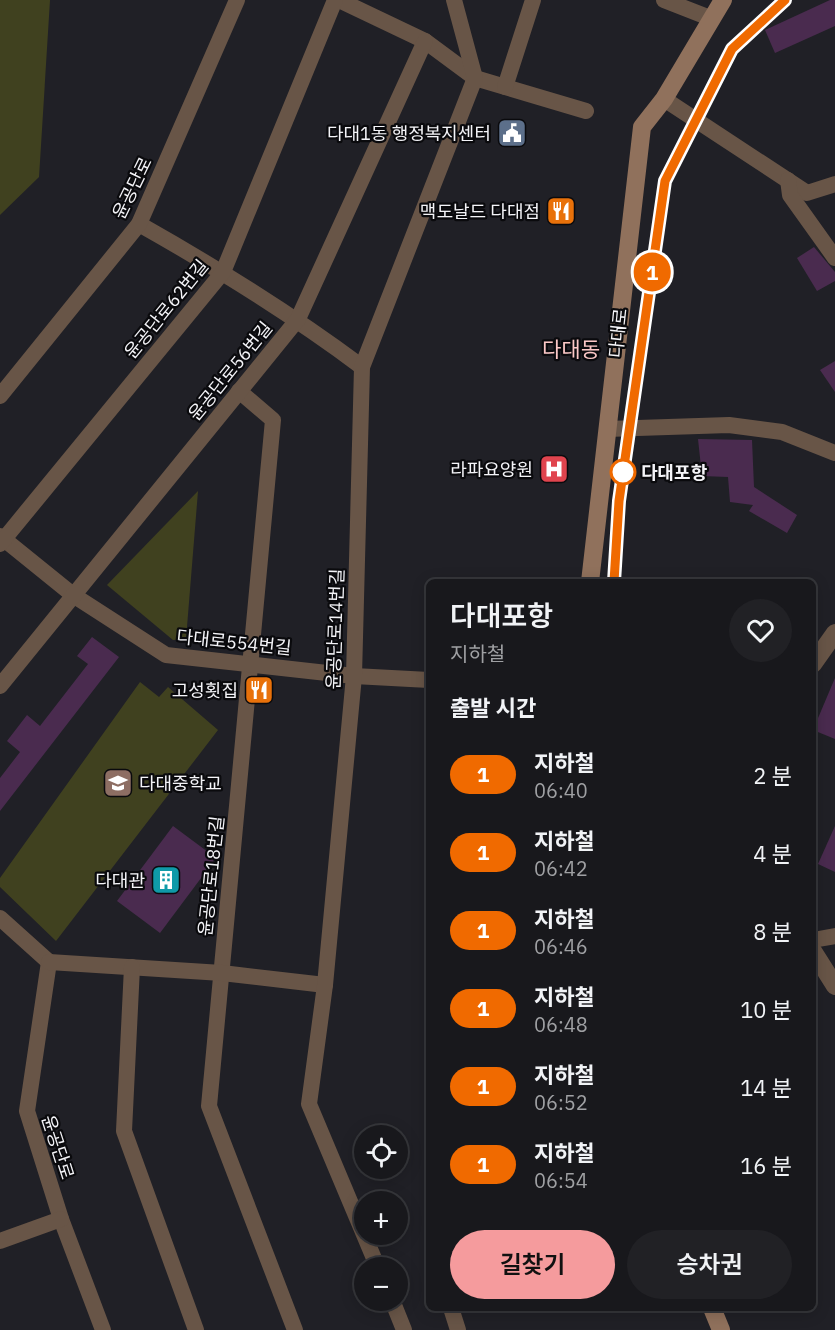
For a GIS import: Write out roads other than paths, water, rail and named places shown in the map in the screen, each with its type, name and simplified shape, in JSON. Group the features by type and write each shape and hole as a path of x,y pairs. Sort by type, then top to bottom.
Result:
{"main road":[{"name":"다대로","path":"590,579 642,127 664,99 710,18 723,0"},
{"path":"712,1311 721,1330"}],"street":[{"name":"윤공단로","path":"0,396 139,224 237,0"},
{"path":"337,0 425,41 475,78 586,111"},
{"name":"윤공단로62번길","path":"1,540 223,272 337,0"},
{"path":"453,0 475,78"},
{"path":"505,87 533,0"},
{"path":"664,0 710,18"},
{"name":"윤공단로56번길","path":"0,686 298,319 425,41"},
{"name":"윤공단로14번길","path":"373,1257 309,1104 325,985 354,676 362,367 475,78"},
{"path":"664,99 807,193 835,184"},
{"path":"788,180 790,195 835,258"},
{"path":"139,224 223,272 298,319 362,367"},
{"name":"윤공단로18번길","path":"239,391 273,420 252,663 208,1106 295,1330"},
{"path":"607,429 729,425 782,432 835,453"},
{"name":"다대로554번길","path":"1,540 73,595 166,655 354,676 426,680"},
{"path":"816,660 835,633"},
{"path":"0,918 49,962 222,973 325,985"},
{"path":"816,939 835,936"},
{"path":"816,956 835,986"},
{"name":"윤공단로","path":"49,962 27,1111 61,1219 103,1330"},
{"path":"132,967 124,1131 196,1330"},
{"path":"0,1241 61,1219"},
{"path":"396,1311 404,1330"},
{"path":"452,1311 458,1330"}],"metro line":[{"name":"1","path":"614,579 619,501 665,181 732,49 785,0"}],"place":[{"name":"다대1동 행정복지센터","path":"512,133"},
{"name":"맥도날드 다대점","path":"561,211"},
{"name":"라파요양원","path":"554,469"},
{"name":"다대포항","path":"623,472"},
{"name":"고성횟집","path":"259,690"},
{"name":"다대중학교","path":"118,783"},
{"name":"다대관","path":"166,880"}],"district":[{"name":"다대동","path":"571,349"}]}
